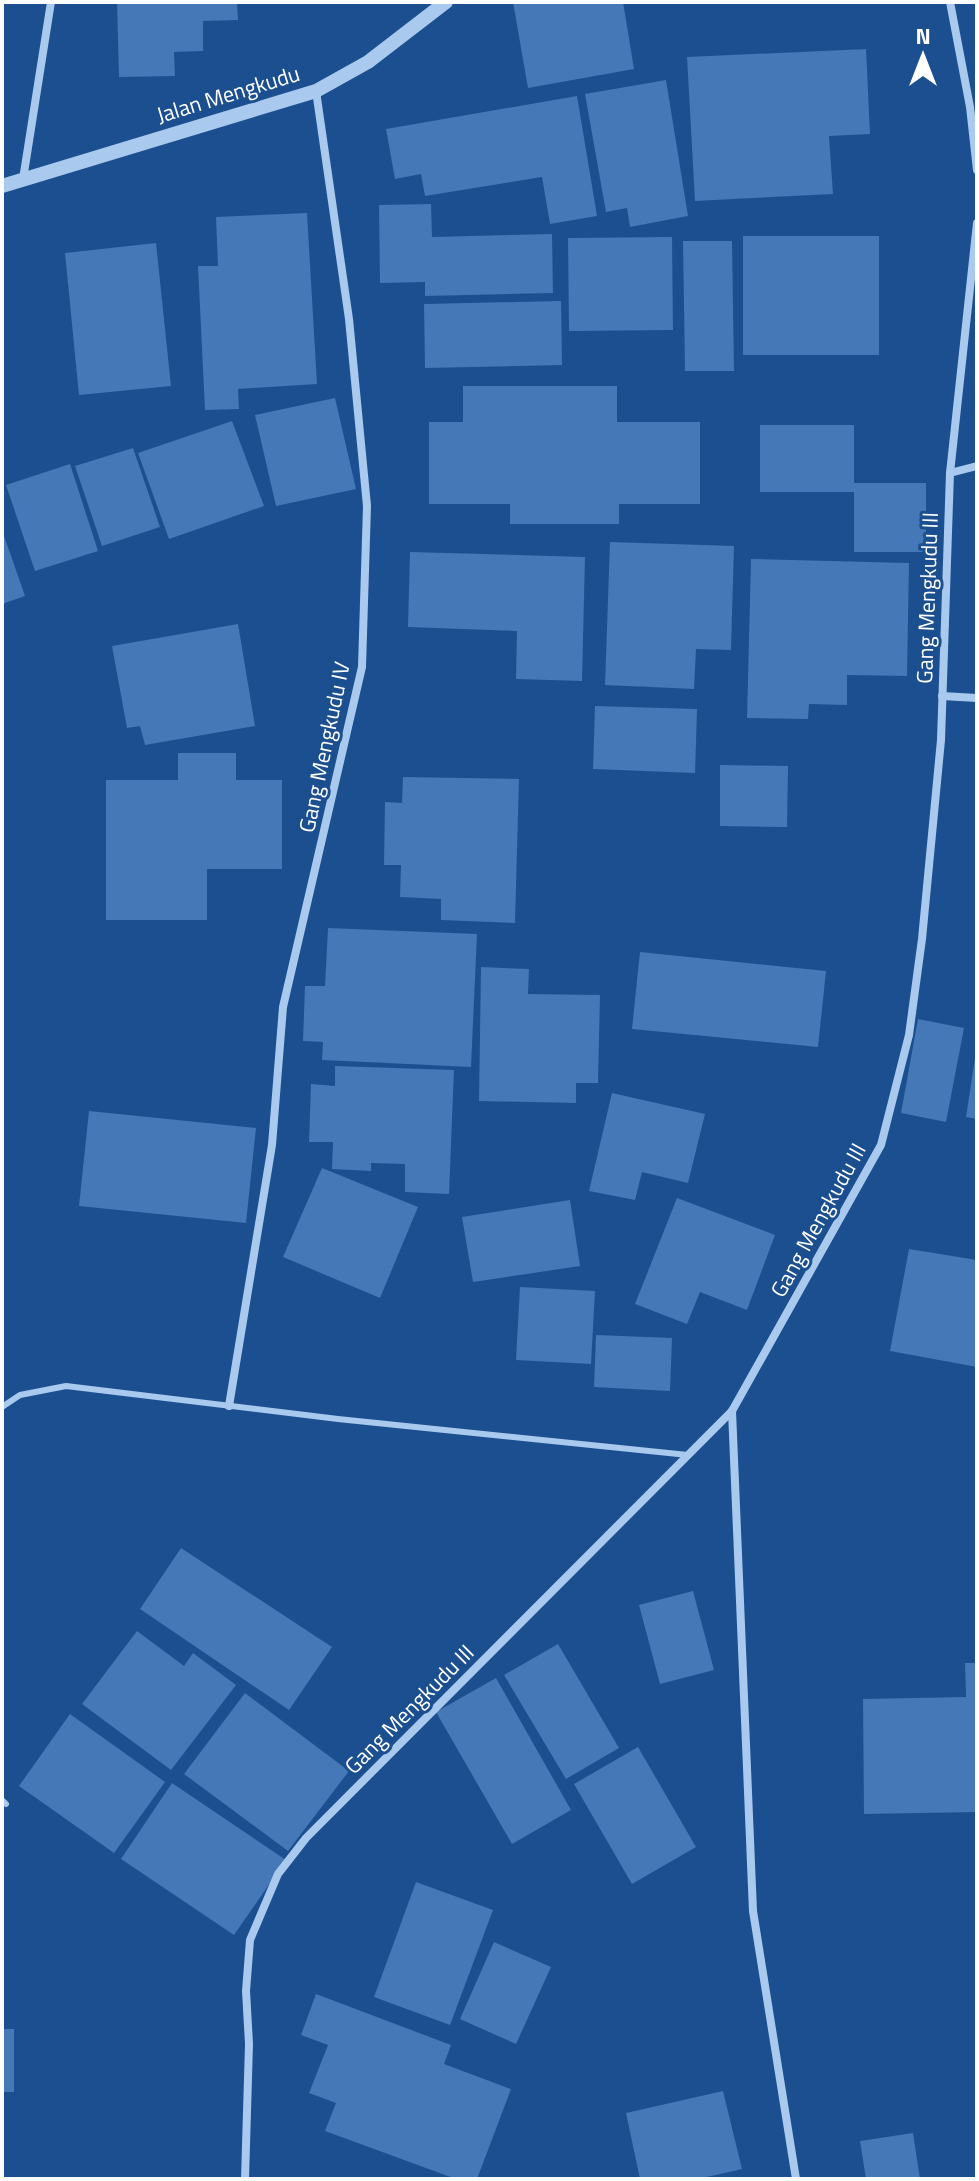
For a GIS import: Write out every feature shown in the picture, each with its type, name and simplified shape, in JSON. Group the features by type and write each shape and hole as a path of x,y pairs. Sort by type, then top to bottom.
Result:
{"street":[{"path":"23,179 51,2"},
{"name":"Jalan Mengkudu","path":"2,186 316,91 368,62 446,2"},
{"path":"950,2 970,107 977,170"},
{"name":"Gang Mengkudu IV","path":"229,1406 272,1145 283,1007 362,667 367,506 349,319 316,91"},
{"name":"Gang Mengkudu III","path":"245,2179 249,2044 246,1991 250,1940 278,1874 306,1838 732,1411 881,1145 911,1021 925,908 941,740 950,473 977,223"},
{"path":"950,473 977,466"},
{"path":"942,696 977,698"},
{"path":"732,1411 753,1911 796,2179"}],"lane":[{"path":"2,1407 20,1395 66,1386 688,1455"}],"building":[{"path":"117,2 237,2 238,20 203,21 203,51 174,52 175,76 119,77"},
{"path":"513,2 623,2 634,69 528,88"},
{"path":"866,49 870,134 829,136 833,194 695,201 687,57"},
{"path":"666,80 688,216 630,227 627,208 606,212 585,94"},
{"path":"577,96 597,216 550,224 542,177 425,196 421,174 395,179 386,129"},
{"path":"431,204 432,237 552,234 553,293 425,296 425,282 380,283 379,205"},
{"path":"307,213 317,384 238,389 239,409 205,410 198,266 218,266 216,217"},
{"path":"743,236 879,236 879,355 743,355"},
{"path":"672,237 673,330 569,331 568,238"},
{"path":"683,241 732,241 734,371 685,371"},
{"path":"156,243 171,386 79,395 65,253"},
{"path":"561,301 562,365 425,368 424,304"},
{"path":"463,386 617,386 617,422 700,422 700,504 619,504 619,524 510,524 510,504 429,504 429,422 463,422"},
{"path":"335,398 356,489 276,506 255,415"},
{"path":"232,421 264,506 169,539 138,453"},
{"path":"760,425 854,425 854,483 926,483 926,552 854,552 854,492 760,492"},
{"path":"133,448 160,527 102,546 75,466"},
{"path":"70,464 98,551 35,571 6,485"},
{"path":"2,530 25,596 2,604"},
{"path":"610,542 734,546 731,650 696,649 694,689 605,685"},
{"path":"410,552 585,557 582,681 516,679 517,631 408,627"},
{"path":"751,559 909,563 907,676 847,675 847,705 809,704 808,719 747,718"},
{"path":"238,624 255,726 145,745 140,726 127,728 112,646"},
{"path":"595,706 697,709 695,773 593,769"},
{"path":"178,753 236,753 236,780 282,780 282,869 207,869 207,920 106,920 106,780 178,780"},
{"path":"720,765 788,766 787,827 720,826"},
{"path":"403,777 519,779 515,923 441,920 441,899 400,897 401,865 384,865 385,802 402,803"},
{"path":"328,928 477,934 471,1067 322,1060 323,1042 303,1041 305,986 325,986"},
{"path":"640,952 826,971 818,1047 632,1029"},
{"path":"481,967 529,969 528,994 600,995 598,1083 576,1083 576,1103 479,1101"},
{"path":"918,1019 964,1028 946,1122 901,1113"},
{"path":"977,1058 977,1119 966,1117"},
{"path":"335,1066 454,1070 449,1194 405,1192 405,1164 371,1163 371,1171 332,1169 333,1142 309,1142 311,1084 335,1086"},
{"path":"612,1093 705,1114 688,1183 642,1172 635,1200 589,1191"},
{"path":"89,1111 256,1128 246,1223 79,1206"},
{"path":"322,1168 418,1207 380,1298 283,1257"},
{"path":"677,1198 775,1235 747,1310 700,1292 687,1324 635,1304"},
{"path":"570,1200 580,1266 473,1282 462,1217"},
{"path":"909,1249 977,1260 977,1367 890,1351"},
{"path":"520,1287 595,1291 591,1364 516,1360"},
{"path":"596,1335 672,1338 670,1391 594,1387"},
{"path":"181,1548 332,1647 289,1710 140,1609"},
{"path":"693,1591 714,1670 660,1684 639,1605"},
{"path":"137,1631 184,1666 193,1653 236,1685 171,1770 82,1704"},
{"path":"558,1644 619,1748 566,1779 504,1675"},
{"path":"965,1663 977,1663 977,1812 864,1814 863,1699 966,1697"},
{"path":"496,1678 571,1810 512,1844 436,1712"},
{"path":"245,1693 349,1771 288,1851 184,1774"},
{"path":"70,1714 165,1782 114,1853 19,1786"},
{"path":"638,1747 696,1847 632,1884 574,1784"},
{"path":"172,1783 286,1860 234,1935 121,1859"},
{"path":"416,1882 493,1910 450,2025 374,1997"},
{"path":"494,1942 551,1967 516,2044 460,2019"},
{"path":"316,1994 451,2045 444,2064 511,2089 477,2179 456,2179 325,2131 336,2103 309,2093 328,2045 301,2035"},
{"path":"2,2029 14,2029 14,2092 2,2092"},
{"path":"723,2091 742,2169 698,2179 640,2179 626,2113"},
{"path":"913,2133 920,2179 866,2179 860,2141"}]}
